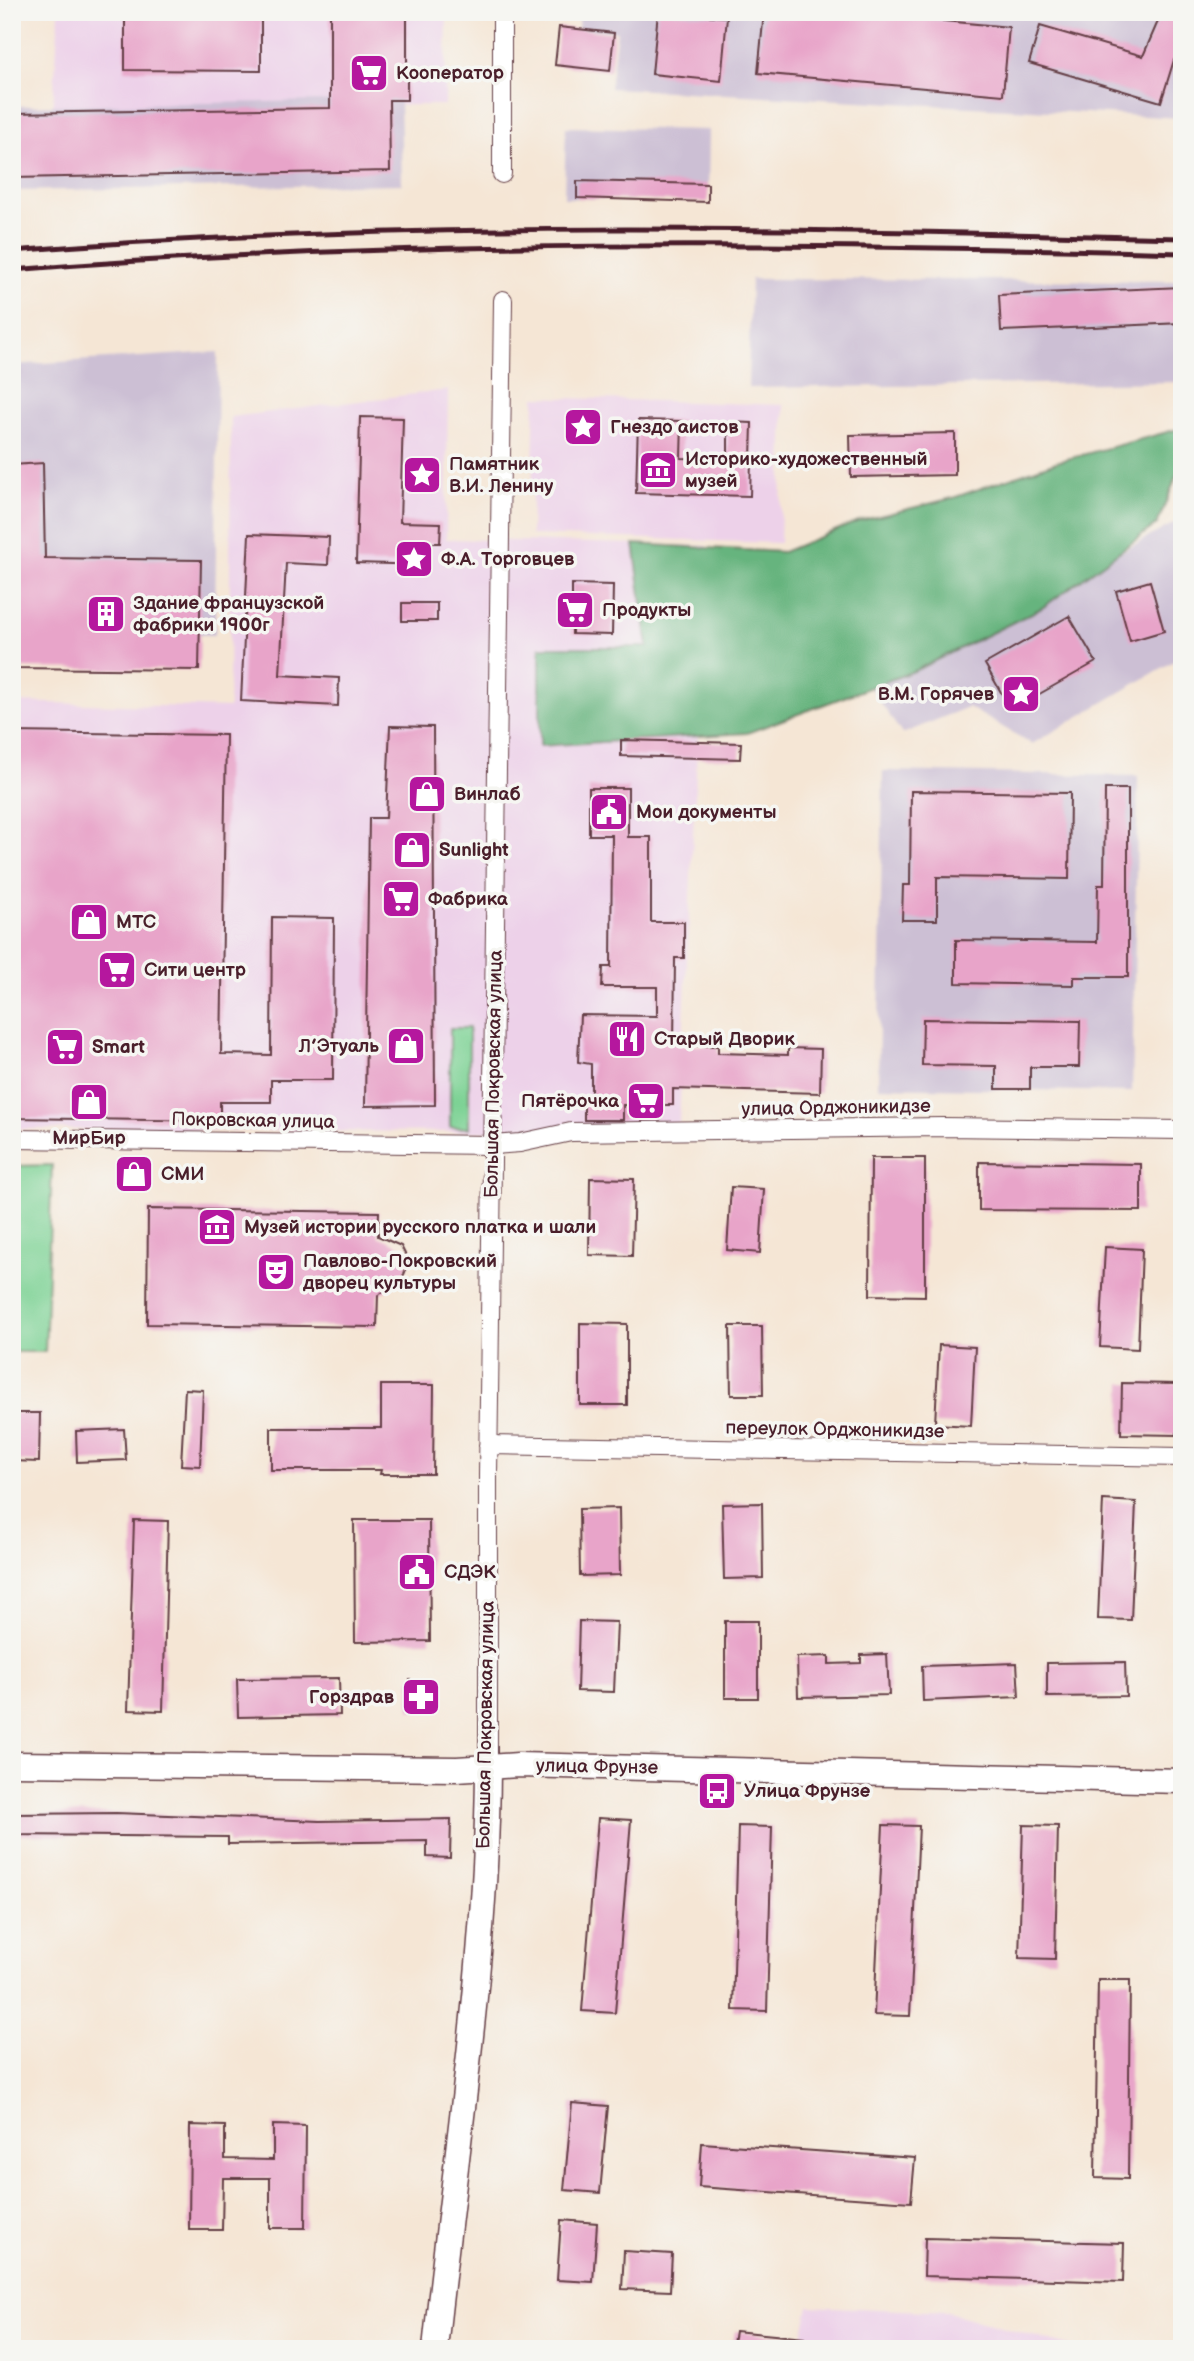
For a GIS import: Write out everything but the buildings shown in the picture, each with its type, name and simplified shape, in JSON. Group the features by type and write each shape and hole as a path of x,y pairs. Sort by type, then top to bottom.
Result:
{"main road":[{"name":"улица Фрунзе","path":"12,1764 699,1769 1182,1781"},
{"name":"Большая Покровская улица","path":"435,2349 455,2188 481,1912 488,1768"}],"street":[{"path":"502,12 502,174"},
{"name":"Большая Покровская улица","path":"488,1768 488,1445 503,300"},
{"name":"улица Орджоникидзе","path":"493,1145 520,1143 571,1132 932,1127 1182,1130"},
{"name":"Покровская улица","path":"12,1139 493,1145"},
{"name":"переулок Орджоникидзе","path":"488,1445 1182,1457"}],"shaded area":[{"name":"Кооператор","path":"59,12 447,12 445,105 53,106"},
{"path":"579,12 1182,12 1182,118 610,88 617,31 578,29"},
{"path":"400,100 402,184 12,191 12,106"},
{"path":"566,127 709,130 708,202 564,198"},
{"path":"751,279 1182,281 1182,382 748,388"},
{"path":"218,352 215,635 12,628 12,365"},
{"path":"448,390 446,539 707,546 679,1123 473,1132 12,1129 12,702 229,708 231,417"},
{"name":"Историко-художественный музей","path":"535,397 784,405 780,543 531,535"},
{"path":"1182,519 1182,661 1174,661 1032,744 968,707 902,734 870,687"},
{"path":"883,771 1138,776 1132,1092 878,1087"},
{"path":"809,2306 948,2312 1079,2349 799,2349"}],"green space":[{"path":"1182,428 1182,463 1157,524 1042,608 914,671 747,733 540,746 540,647 648,647 634,544 783,552 859,521 953,498 1056,462"},
{"path":"450,1028 469,1028 469,1128 450,1127"},
{"path":"52,1165 45,1352 12,1352 12,1166"}],"railway":[{"path":"12,251 304,234 597,229 890,231 1182,238"},
{"path":"12,270 158,260 450,248 744,246 1182,253"}],"place":[{"name":"Кооператор","path":"369,73"},
{"name":"Гнездо аистов","path":"583,427"},
{"name":"Историко-художественный музей","path":"658,470"},
{"name":"Памятник В.И. Ленину","path":"422,475"},
{"name":"Ф.А. Торговцев","path":"414,559"},
{"name":"Продукты","path":"575,610"},
{"name":"Здание французской фабрики 1900г","path":"106,614"},
{"name":"В.М. Горячев","path":"1021,694"},
{"name":"Винлаб","path":"427,794"},
{"name":"Мои документы","path":"609,812"},
{"name":"Sunlight","path":"412,850"},
{"name":"Фабрика","path":"401,899"},
{"name":"МТС","path":"89,922"},
{"name":"Сити центр","path":"117,970"},
{"name":"Старый Дворик","path":"627,1039"},
{"name":"Л’Этуаль","path":"406,1046"},
{"name":"Smart","path":"65,1047"},
{"name":"Пятёрочка","path":"646,1101"},
{"name":"МирБир","path":"89,1102"},
{"name":"СМИ","path":"134,1174"},
{"name":"Музей истории русского платка и шали","path":"217,1227"},
{"name":"Павлово-Покровский дворец культуры","path":"276,1272"},
{"name":"СДЭК","path":"417,1572"},
{"name":"Горздрав","path":"421,1697"},
{"name":"Улица Фрунзе","path":"717,1791"}]}
